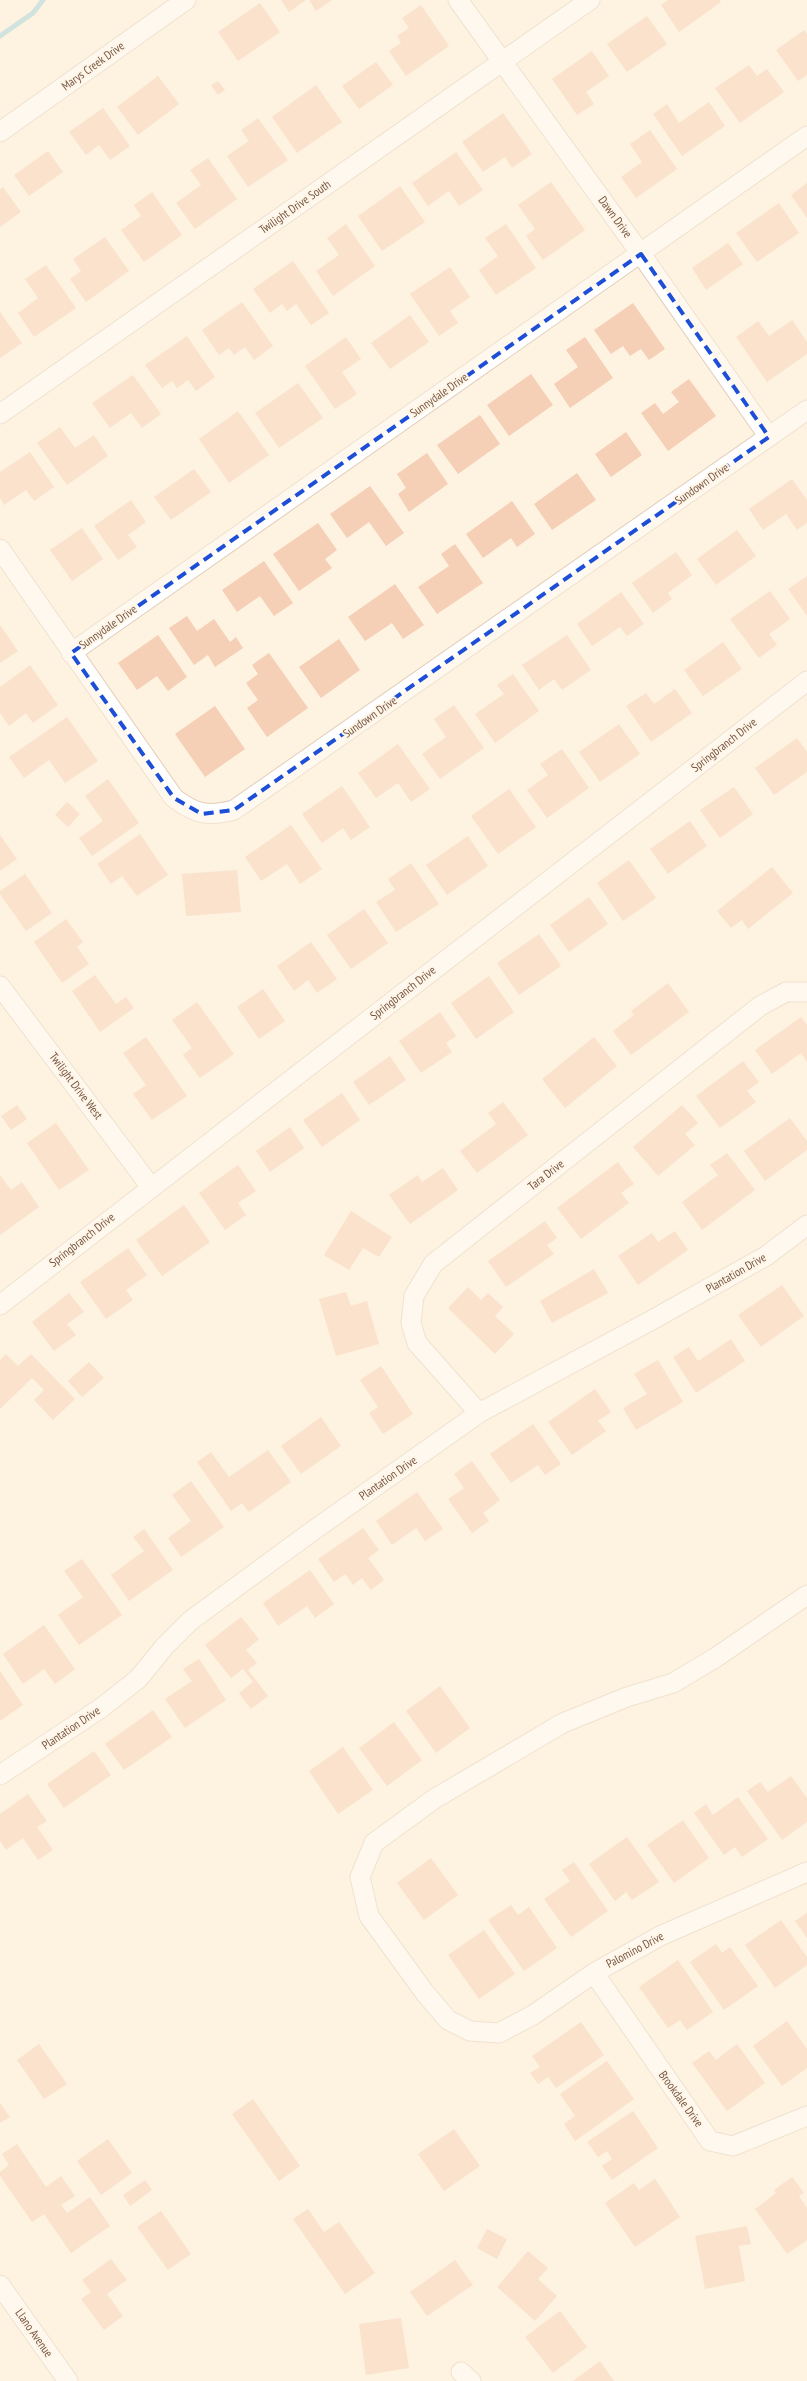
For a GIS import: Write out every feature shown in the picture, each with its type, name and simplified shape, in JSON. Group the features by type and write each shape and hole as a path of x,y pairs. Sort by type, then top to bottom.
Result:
{"street":[{"name":"Marys Creek Drive","path":"0,132 186,0"},
{"name":"Dawn Drive","path":"458,0 641,254 769,437"},
{"name":"Twilight Drive South","path":"0,414 590,0"},
{"name":"Sunnydale Drive","path":"71,653 807,136"},
{"name":"Sundown Drive","path":"0,549 174,798 187,808 202,814 219,814 234,810 807,410"},
{"name":"Springbranch Drive","path":"0,1305 151,1186 807,681"},
{"name":"Twilight Drive West","path":"0,986 151,1186"},
{"name":"Tara Drive","path":"479,1413 417,1343 411,1323 414,1296 433,1264 760,1006 786,992 807,992"},
{"name":"Plantation Drive","path":"0,1775 101,1708 138,1679 165,1646 190,1621 479,1413 766,1256 807,1225"},
{"name":"Palomino Drive","path":"807,1595 715,1658 673,1682 627,1697 563,1722 434,1799 374,1843 360,1877 370,1916 425,1993 448,2020 470,2032 499,2032 533,2015 594,1973 660,1936 807,1872"},
{"name":"Brookdale Drive","path":"594,1973 710,2141 733,2146 807,2116"},
{"name":"Llano Avenue","path":"0,2285 68,2381"}],"highlighted area":[{"path":"641,254 769,437 234,810 202,814 174,798 71,653"}],"building":[{"path":"281,0 306,0 289,12"},
{"path":"309,0 332,0 316,11"},
{"path":"668,0 719,0 721,2 679,32 661,5"},
{"path":"260,3 280,32 238,61 218,32"},
{"path":"421,5 449,46 406,76 389,51 401,43 397,36 409,28 402,18"},
{"path":"647,16 667,44 627,72 607,44"},
{"path":"804,30 807,34 807,75 798,81 776,50"},
{"path":"592,51 609,76 586,92 594,104 577,115 552,79"},
{"path":"376,62 393,85 359,109 342,86"},
{"path":"749,65 757,76 767,69 784,92 740,123 715,88"},
{"path":"158,76 179,104 138,135 117,107"},
{"path":"218,81 225,90 218,95 211,85"},
{"path":"316,85 342,122 297,153 272,117"},
{"path":"709,102 725,126 682,156 653,114 667,104 679,123"},
{"path":"103,108 130,146 110,160 99,145 86,155 69,132"},
{"path":"503,113 532,154 512,168 505,157 483,172 462,142"},
{"path":"258,118 288,160 248,187 227,156 249,141 241,130"},
{"path":"650,130 677,169 636,198 621,177 642,162 630,144"},
{"path":"48,151 63,172 29,196 14,175"},
{"path":"456,152 483,190 459,206 449,191 428,206 412,183"},
{"path":"208,158 237,199 195,229 176,203 201,185 190,170"},
{"path":"551,182 585,230 543,260 526,236 535,229 518,205"},
{"path":"807,183 807,218 791,195"},
{"path":"400,186 425,222 382,251 358,216"},
{"path":"3,187 21,212 0,227 0,189"},
{"path":"152,192 182,235 144,262 121,230 141,216 134,205"},
{"path":"779,203 799,233 757,262 736,233"},
{"path":"346,224 375,266 333,296 316,271 339,255 327,238"},
{"path":"506,224 536,268 496,295 479,270 498,256 485,238"},
{"path":"105,237 129,271 86,302 70,279 81,271 73,259"},
{"path":"728,243 743,264 706,290 692,268"},
{"path":"293,261 329,313 311,325 296,304 287,311 282,304 270,313 253,289"},
{"path":"46,265 76,308 34,337 18,313 38,298 25,279"},
{"path":"450,267 470,297 450,311 458,323 439,336 410,294"},
{"path":"242,302 273,346 254,360 245,347 234,355 229,348 219,355 202,330"},
{"path":"633,303 665,349 649,360 641,349 630,356 623,346 611,354 594,330"},
{"path":"0,312 22,343 0,358"},
{"path":"410,315 429,342 390,369 371,343"},
{"path":"792,320 807,342 807,354 767,382 736,337 758,321 769,336"},
{"path":"187,336 215,377 196,391 188,380 177,388 172,381 162,388 145,365"},
{"path":"346,337 361,359 342,372 357,394 335,409 305,366"},
{"path":"585,337 613,378 570,408 554,384 578,367 566,350"},
{"path":"531,374 553,405 509,436 487,405"},
{"path":"133,375 161,414 142,428 131,413 110,428 92,403"},
{"path":"689,379 716,416 668,451 641,413 655,403 663,414 679,402 671,392"},
{"path":"298,383 323,418 279,448 255,413"},
{"path":"238,411 269,455 229,483 199,439"},
{"path":"480,415 500,444 458,474 437,445"},
{"path":"60,427 75,448 94,435 108,456 67,485 37,443"},
{"path":"626,432 642,455 611,477 595,454"},
{"path":"30,452 54,487 34,501 26,490 4,505 0,498 0,472"},
{"path":"427,453 448,484 409,512 398,494 406,488 397,474"},
{"path":"194,469 211,492 171,520 154,497"},
{"path":"577,473 596,500 552,530 534,504"},
{"path":"792,479 807,500 807,523 797,530 786,514 763,530 749,509"},
{"path":"370,486 404,533 386,546 369,522 347,538 330,514"},
{"path":"131,500 146,522 128,535 137,547 118,560 94,526"},
{"path":"512,501 535,534 517,547 511,538 483,558 466,534"},
{"path":"318,523 337,550 325,559 332,568 299,591 273,554"},
{"path":"82,528 103,559 72,581 50,550"},
{"path":"737,530 756,556 716,585 697,559"},
{"path":"455,544 483,583 437,614 418,587 449,566 441,554"},
{"path":"676,552 692,575 668,593 672,599 653,613 632,583"},
{"path":"264,561 293,603 274,616 260,596 237,612 222,590"},
{"path":"807,576 807,616 788,589"},
{"path":"395,584 424,625 403,639 392,623 365,641 348,617"},
{"path":"770,591 790,619 769,634 777,645 759,658 730,619"},
{"path":"621,592 644,624 627,636 620,627 592,646 577,624"},
{"path":"187,616 197,631 214,619 230,642 236,637 243,648 215,667 208,655 194,665 169,628"},
{"path":"0,625 18,651 0,663"},
{"path":"158,635 187,677 168,691 157,676 137,690 118,663"},
{"path":"567,635 591,670 562,690 554,679 539,690 522,665"},
{"path":"339,639 360,670 321,698 299,667"},
{"path":"723,642 742,669 703,696 684,670"},
{"path":"269,653 308,708 267,737 247,708 258,700 246,683 258,674 252,665"},
{"path":"30,665 58,705 33,723 26,713 9,726 0,713 0,687"},
{"path":"513,674 539,711 495,743 475,714 504,694 497,685"},
{"path":"675,689 692,713 651,742 626,706 646,693 654,704"},
{"path":"454,705 484,748 440,779 422,754 446,737 434,719"},
{"path":"215,706 245,749 205,777 175,734"},
{"path":"67,717 98,761 65,783 49,760 24,778 9,757"},
{"path":"619,724 640,754 600,782 579,752"},
{"path":"797,738 807,752 807,772 774,795 755,768"},
{"path":"398,744 430,789 411,802 398,783 376,798 358,773"},
{"path":"562,749 589,788 547,818 527,790 548,775 540,764"},
{"path":"108,779 139,823 92,856 79,838 103,821 85,796"},
{"path":"342,786 370,827 351,840 343,828 322,843 302,814"},
{"path":"734,787 753,814 720,838 700,810"},
{"path":"509,789 536,827 498,854 471,816"},
{"path":"67,802 80,814 68,827 55,815"},
{"path":"690,821 707,846 668,874 650,849"},
{"path":"291,825 322,869 300,884 287,864 261,881 245,857"},
{"path":"140,834 168,875 137,896 122,876 111,884 97,864"},
{"path":"0,835 17,859 0,871"},
{"path":"468,836 488,866 447,895 426,865"},
{"path":"629,860 656,898 623,921 597,883"},
{"path":"411,863 439,904 396,932 376,902 395,890 388,879"},
{"path":"772,867 793,893 748,929 742,920 731,928 717,911"},
{"path":"237,870 241,912 186,916 182,874"},
{"path":"25,874 52,913 26,931 0,894 0,891"},
{"path":"589,897 608,924 569,952 550,925"},
{"path":"364,909 388,943 351,969 327,935"},
{"path":"66,919 83,942 77,947 89,964 62,983 34,942"},
{"path":"539,934 561,966 519,995 497,963"},
{"path":"311,942 337,979 317,993 308,980 294,991 277,966"},
{"path":"95,975 116,1004 126,997 134,1008 100,1032 72,991"},
{"path":"489,976 514,1012 476,1039 451,1003"},
{"path":"668,983 689,1012 631,1055 613,1031 634,1015 631,1011"},
{"path":"263,989 285,1021 259,1039 237,1007"},
{"path":"197,1002 234,1054 200,1078 183,1055 192,1048 172,1020"},
{"path":"440,1012 456,1036 446,1043 452,1052 421,1073 399,1041"},
{"path":"801,1017 807,1025 807,1062 801,1053 772,1074 755,1050"},
{"path":"146,1037 187,1096 152,1120 133,1094 146,1085 123,1053"},
{"path":"594,1037 617,1066 565,1108 542,1079"},
{"path":"390,1056 406,1080 369,1105 353,1082"},
{"path":"743,1061 759,1082 747,1091 756,1102 720,1128 696,1096"},
{"path":"342,1093 360,1120 322,1147 303,1120"},
{"path":"503,1102 528,1135 477,1173 460,1151 496,1124 488,1113"},
{"path":"17,1105 27,1119 11,1130 1,1116"},
{"path":"682,1105 698,1123 685,1134 695,1145 658,1176 633,1147"},
{"path":"790,1118 807,1141 807,1150 765,1181 744,1151"},
{"path":"56,1123 89,1170 59,1190 27,1143"},
{"path":"290,1127 304,1148 270,1172 256,1151"},
{"path":"727,1153 755,1190 702,1230 682,1202 718,1175 710,1165"},
{"path":"618,1162 634,1184 621,1193 629,1203 581,1239 557,1208"},
{"path":"238,1165 256,1191 238,1203 246,1215 225,1230 199,1193"},
{"path":"443,1168 458,1190 410,1224 389,1195 418,1175 422,1182"},
{"path":"0,1175 11,1190 22,1182 39,1207 0,1235"},
{"path":"184,1205 210,1242 162,1276 136,1240"},
{"path":"351,1211 392,1237 379,1257 363,1248 349,1270 324,1255"},
{"path":"545,1221 557,1238 547,1245 554,1254 506,1287 488,1261"},
{"path":"675,1231 688,1250 638,1285 618,1256 652,1233 658,1242"},
{"path":"128,1248 147,1275 126,1290 133,1300 106,1319 80,1282"},
{"path":"594,1269 608,1293 552,1323 540,1301"},
{"path":"782,1285 804,1316 761,1347 738,1315"},
{"path":"468,1287 481,1300 488,1293 503,1307 495,1316 514,1334 495,1354 448,1308"},
{"path":"346,1292 351,1306 367,1301 379,1344 336,1356 319,1299"},
{"path":"69,1293 84,1312 67,1324 76,1335 54,1351 32,1322"},
{"path":"731,1339 745,1361 696,1393 673,1357 689,1347 698,1361"},
{"path":"6,1354 18,1366 31,1354 75,1399 53,1420 34,1400 44,1390 32,1378 0,1409 0,1360"},
{"path":"658,1360 683,1402 636,1430 623,1408 647,1394 634,1374"},
{"path":"89,1362 104,1378 82,1397 68,1381"},
{"path":"381,1366 413,1414 383,1434 369,1413 378,1407 360,1380"},
{"path":"595,1389 611,1412 598,1421 606,1431 572,1455 548,1422"},
{"path":"321,1417 341,1446 301,1474 281,1446"},
{"path":"533,1424 561,1464 545,1475 538,1465 511,1483 490,1454"},
{"path":"268,1450 291,1482 249,1512 242,1503 231,1511 197,1462 211,1452 229,1477"},
{"path":"472,1461 500,1500 483,1513 489,1521 472,1533 448,1499 464,1488 454,1474"},
{"path":"191,1481 224,1527 181,1557 168,1538 191,1521 172,1495"},
{"path":"417,1492 443,1529 425,1541 416,1528 392,1545 376,1521"},
{"path":"363,1528 379,1550 368,1558 384,1580 371,1590 362,1578 353,1585 345,1574 334,1582 318,1559"},
{"path":"144,1529 173,1570 129,1601 111,1575 144,1551 133,1537"},
{"path":"82,1559 122,1615 79,1645 58,1615 83,1597 64,1571"},
{"path":"310,1570 334,1604 315,1618 307,1606 278,1626 263,1603"},
{"path":"241,1617 259,1639 246,1650 257,1663 248,1670 268,1696 251,1709 239,1693 253,1682 243,1669 231,1678 205,1645"},
{"path":"44,1625 75,1669 55,1684 44,1669 23,1684 3,1654"},
{"path":"199,1659 226,1700 185,1728 165,1699 192,1681 183,1669"},
{"path":"0,1671 23,1705 0,1721"},
{"path":"440,1686 470,1728 436,1753 406,1711"},
{"path":"153,1710 172,1737 124,1770 105,1744"},
{"path":"394,1722 422,1760 387,1786 359,1748"},
{"path":"343,1747 373,1790 338,1814 309,1771"},
{"path":"94,1751 111,1775 64,1808 47,1784"},
{"path":"791,1776 807,1798 807,1822 782,1840 747,1791 760,1782 768,1792"},
{"path":"28,1794 47,1821 37,1827 53,1850 38,1860 23,1838 6,1850 0,1841 0,1814"},
{"path":"738,1797 768,1839 742,1857 735,1847 724,1855 694,1813 706,1804 713,1815"},
{"path":"683,1820 709,1858 674,1883 647,1845"},
{"path":"627,1837 659,1882 632,1900 626,1892 615,1901 589,1864"},
{"path":"431,1858 458,1895 424,1920 397,1883"},
{"path":"574,1862 608,1911 571,1937 544,1899 570,1881 562,1870"},
{"path":"511,1905 518,1915 529,1907 557,1948 524,1971 488,1920"},
{"path":"807,1913 807,1938 795,1921"},
{"path":"781,1920 807,1957 807,1965 775,1988 745,1945"},
{"path":"484,1930 515,1974 479,1999 448,1955"},
{"path":"716,1944 722,1953 730,1947 758,1986 724,2010 690,1962"},
{"path":"678,1960 713,2012 687,2030 680,2020 668,2028 639,1987"},
{"path":"787,2021 807,2049 807,2068 782,2086 753,2046"},
{"path":"581,2022 604,2055 556,2088 548,2077 538,2084 530,2073 540,2067 532,2056"},
{"path":"39,2044 67,2084 44,2099 17,2060"},
{"path":"737,2044 765,2083 727,2111 692,2063 709,2051 716,2060"},
{"path":"607,2061 634,2099 575,2141 564,2124 575,2116 560,2094"},
{"path":"253,2099 300,2166 279,2181 232,2114"},
{"path":"0,2103 10,2117 0,2123"},
{"path":"633,2111 658,2148 612,2180 602,2166 612,2159 607,2151 598,2157 587,2142"},
{"path":"454,2129 480,2166 444,2191 418,2154"},
{"path":"108,2139 132,2173 101,2195 77,2161"},
{"path":"17,2144 46,2187 61,2176 75,2196 61,2205 67,2213 90,2197 110,2226 71,2253 44,2214 32,2222 0,2176 0,2172 9,2165 2,2154"},
{"path":"792,2177 804,2193 799,2196 807,2208 807,2240 787,2254 755,2209 776,2193 774,2190"},
{"path":"655,2179 680,2217 635,2247 605,2203 634,2183 639,2190"},
{"path":"145,2180 152,2190 130,2206 123,2195"},
{"path":"308,2209 324,2232 339,2222 375,2273 345,2294 293,2219"},
{"path":"161,2211 191,2254 168,2270 137,2227"},
{"path":"747,2226 751,2244 739,2246 745,2281 705,2289 695,2236"},
{"path":"487,2229 507,2239 497,2259 477,2248"},
{"path":"528,2251 548,2268 538,2279 557,2296 535,2321 497,2287"},
{"path":"111,2259 127,2280 107,2294 123,2316 104,2330 81,2299 91,2292 82,2280"},
{"path":"455,2260 473,2285 427,2316 410,2292"},
{"path":"560,2311 587,2347 553,2373 525,2337"},
{"path":"401,2318 409,2368 366,2375 359,2324"},
{"path":"600,2361 614,2381 573,2381"}],"waterway":[{"path":"0,36 33,13 43,0"}]}
